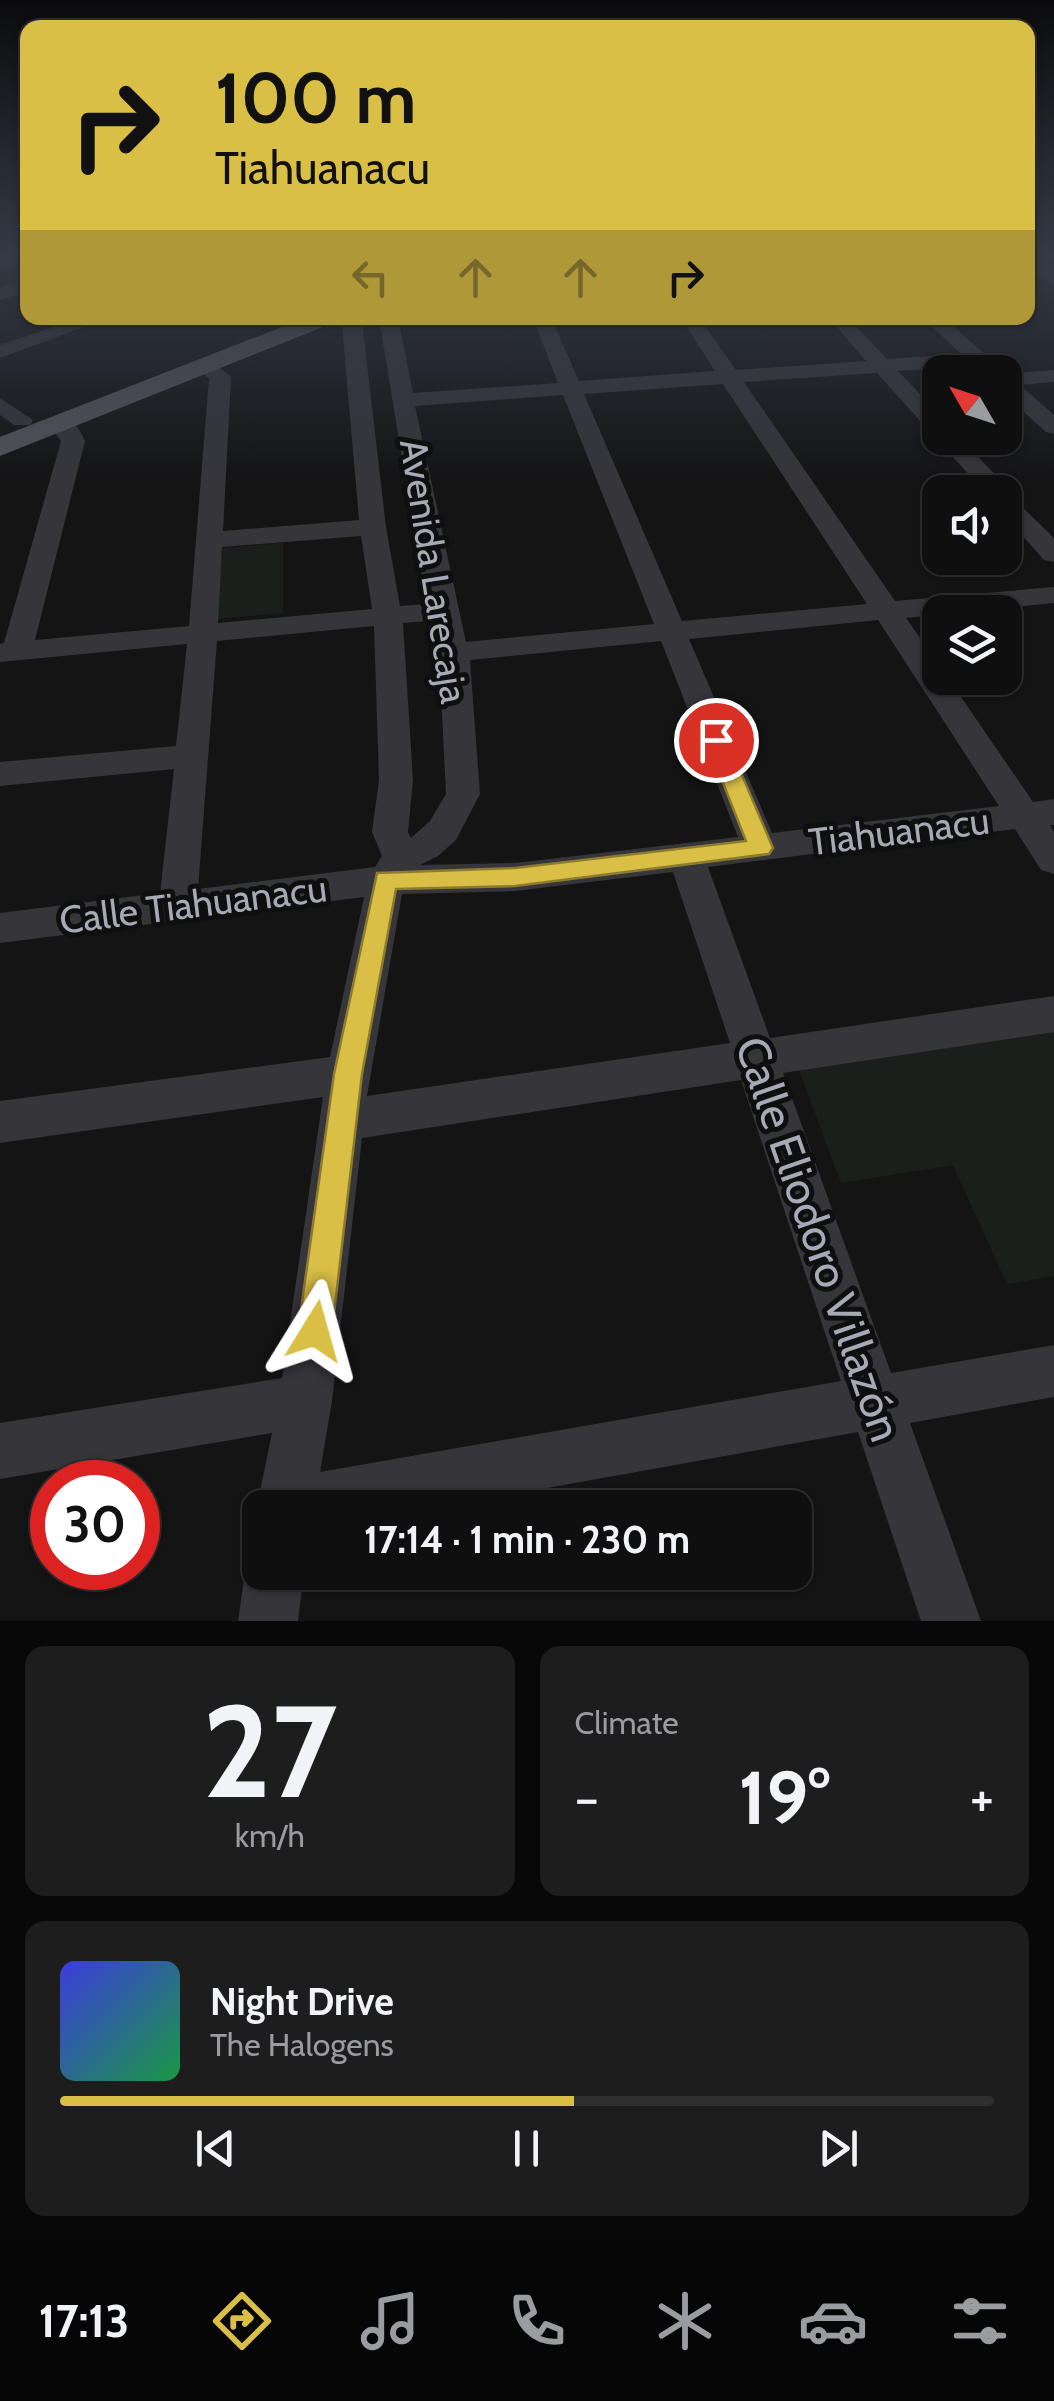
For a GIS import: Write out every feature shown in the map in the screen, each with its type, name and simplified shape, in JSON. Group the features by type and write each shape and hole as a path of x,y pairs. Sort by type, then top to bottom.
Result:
{"main road":[{"path":"8,418 253,330"},
{"path":"0,447 206,365 311,330"}],"street":[{"path":"0,352 64,330"},
{"name":"Avenida Larecaja","path":"288,1490 305,1401 348,1074 393,868 390,832 396,780 388,618 347,330"},
{"name":"Avenida Larecaja","path":"391,330 442,611 454,652 463,794 455,816 430,844 393,868"},
{"path":"547,330 761,848"},
{"path":"698,330 886,611 1039,814 1054,860"},
{"path":"849,330 922,409"},
{"path":"946,330 974,355"},
{"path":"178,906 203,636 220,377 206,365"},
{"path":"406,400 922,366"},
{"path":"1022,380 1054,376"},
{"path":"1022,398 1054,428"},
{"path":"59,424 68,429 73,441 8,653 442,611"},
{"path":"964,455 982,475"},
{"path":"1022,519 1054,554"},
{"path":"208,540 373,527"},
{"path":"454,652 1054,595"},
{"path":"0,774 190,756"},
{"name":"Tiahuanacu","path":"393,868 515,877 1039,814"},
{"name":"Calle Eliodoro Villazón","path":"686,857 951,1621"},
{"name":"Calle Tiahuanacu","path":"0,928 178,906 393,868"},
{"path":"344,1120 1054,1014"},
{"path":"0,1122 348,1074"},
{"path":"376,1490 1054,1371"},
{"path":"0,1452 305,1401"},
{"path":"268,1621 272,1590"}],"shaded area":[{"path":"283,543 283,613 216,619 222,548"},
{"path":"1054,1001 1054,1276 1007,1284 953,1165 841,1183 788,1040"}],"route":[{"path":"315,1331 348,1074 386,880 515,877 761,848 716,740"}]}
